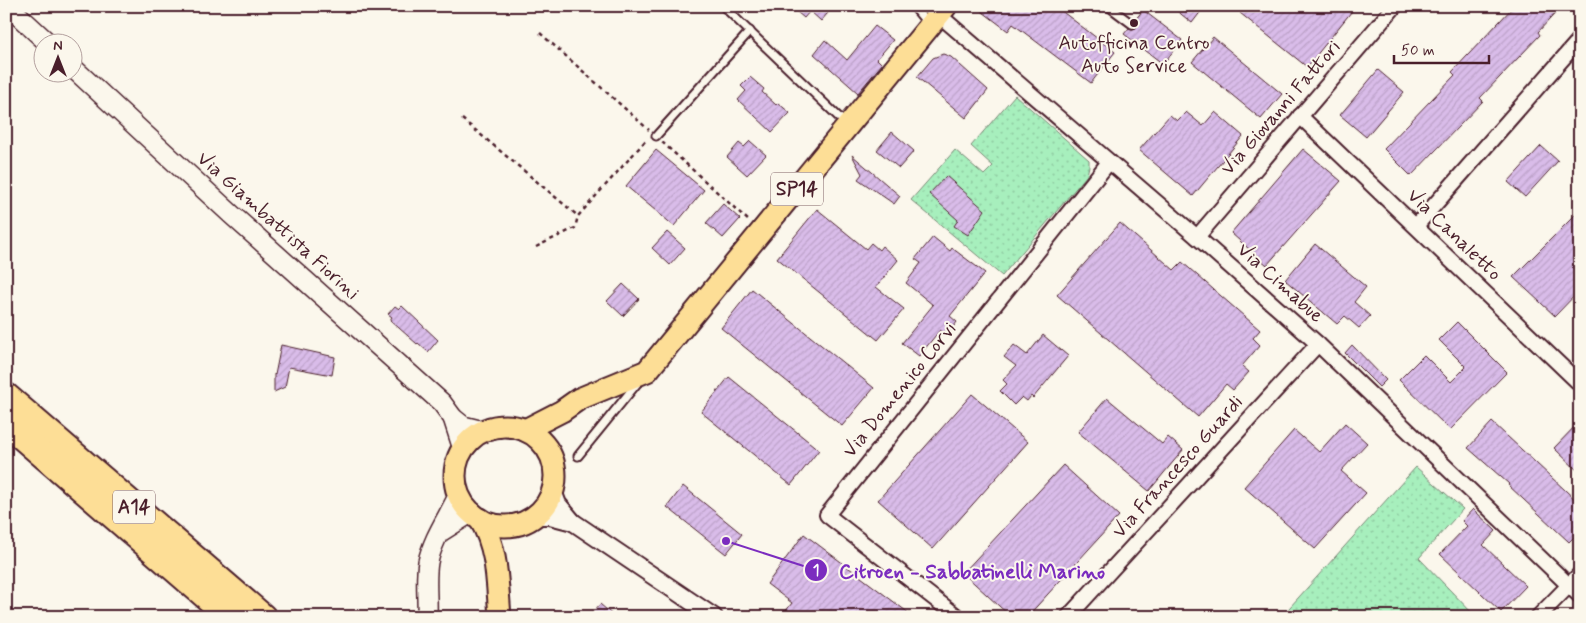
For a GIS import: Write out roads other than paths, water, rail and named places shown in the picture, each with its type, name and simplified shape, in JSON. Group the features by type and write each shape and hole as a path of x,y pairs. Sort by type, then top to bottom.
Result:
{"highway":[{"name":"A14","path":"6,396 263,617"},
{"name":"A14","path":"6,423 230,617"}],"main road":[{"path":"8,6 36,32"},
{"name":"SP14","path":"525,430 562,411 579,399 647,371 939,16"},
{"name":"Via Giambattista Fiorini","path":"82,76 232,215 442,403 453,418 463,426 483,431"},
{"path":"549,451 554,430 562,411"},
{"name":"Via Giambattista Fiorini","path":"453,418 463,449"},
{"path":"497,569 501,550 508,536 545,505 553,491 555,478 554,464 549,451 538,438 525,430 511,426 496,426 472,438 463,449 455,471 456,483 464,504 488,532 492,542 497,569 500,617"},
{"path":"427,617 426,583 428,562 433,546 459,494"},
{"path":"441,532 476,516 493,524 500,525 528,520"}],"street":[{"name":"Via Giovanni Fattori","path":"1197,237 1395,6"},
{"name":"Via Cimabue","path":"939,16 1197,237 1318,344 1580,596"},
{"path":"1416,226 1580,39"},
{"name":"Via Canaletto","path":"1300,116 1580,384"},
{"name":"Via Domenico Corvi","path":"958,617 827,514 1109,162"},
{"name":"Via Francesco Guardi","path":"1068,617 1318,344"},
{"path":"553,491 558,504 573,522 714,617"},
{"path":"528,520 550,516 573,522"},
{"path":"1538,617 1580,574"}],"lane":[{"path":"723,6 848,126"},
{"path":"912,6 939,16"},
{"path":"1108,6 1132,24"},
{"path":"654,135 750,31"},
{"path":"578,456 647,371"}],"place":[{"name":"Autofficina Centro Auto Service","path":"1134,23"},
{"name":"Citroen - Sabbatinelli Marino","path":"726,541"}]}
